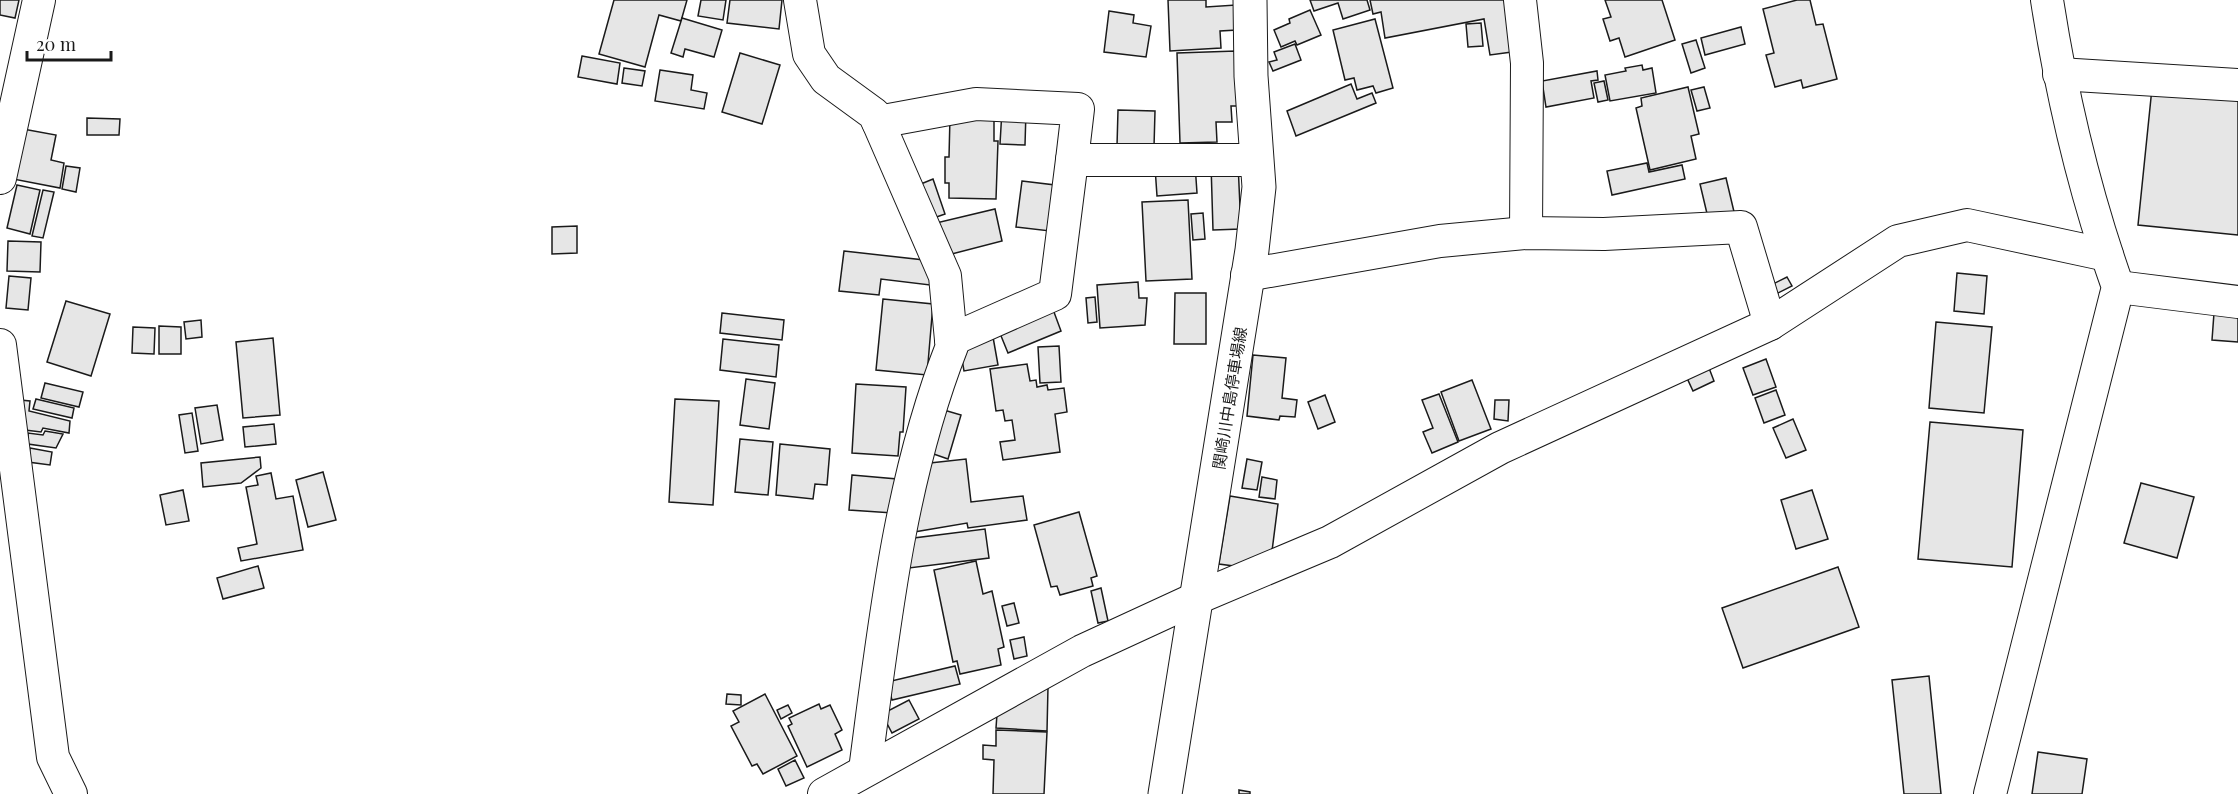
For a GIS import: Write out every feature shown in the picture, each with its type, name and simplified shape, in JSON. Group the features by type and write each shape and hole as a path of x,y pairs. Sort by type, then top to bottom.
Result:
{"main road":[{"name":"関崎川中島停車場線","path":"1165,794 1259,187 1250,0"}],"street":[{"path":"0,178 39,0"},
{"path":"800,0 809,54 826,78 874,114 878,122 945,276 952,346 930,402 903,514 865,770"},
{"path":"1520,0 1527,63 1526,232"},
{"path":"1990,794 2118,287 2107,255 2059,74 2047,0"},
{"path":"2059,74 2238,85"},
{"path":"878,122 976,104 1078,109 1055,294 951,339"},
{"path":"1072,160 1257,160"},
{"path":"824,794 1082,651 1197,598 1330,542 1500,448 1770,324 1898,241 1967,225 2107,255"},
{"path":"1247,275 1440,241 1526,232 1604,234 1741,227 1770,324"},
{"path":"2118,287 2238,302"},
{"path":"0,345 53,757 70,794"}],"building":[{"path":"0,0 19,0 15,18 0,15"},
{"path":"614,0 687,0 681,21 659,15 645,67 599,54"},
{"path":"701,0 726,0 723,20 698,16"},
{"path":"730,0 782,0 779,29 727,23"},
{"path":"1168,0 1206,0 1206,7 1236,5 1237,30 1220,31 1221,48 1170,51"},
{"path":"1310,0 1367,0 1370,10 1343,19 1338,3 1314,11"},
{"path":"1370,0 1511,0 1519,51 1490,55 1484,19 1385,38 1381,12 1373,14"},
{"path":"1605,0 1662,0 1675,40 1625,57 1619,38 1610,41 1603,19 1611,17"},
{"path":"1797,0 1810,0 1816,25 1823,24 1837,79 1803,88 1801,80 1775,87 1766,55 1774,53 1763,9"},
{"path":"1310,10 1321,35 1297,45 1295,41 1281,47 1274,30 1290,23 1289,19"},
{"path":"1109,11 1134,15 1133,23 1151,26 1146,57 1104,52"},
{"path":"682,18 722,30 714,57 685,49 683,57 671,53"},
{"path":"1375,19 1393,88 1376,93 1373,86 1357,90 1354,78 1345,80 1333,30"},
{"path":"1481,23 1483,46 1468,47 1466,24"},
{"path":"1741,27 1745,44 1705,55 1701,38"},
{"path":"1696,40 1705,68 1691,73 1682,44"},
{"path":"1295,44 1301,60 1273,71 1269,62 1277,60 1274,52"},
{"path":"1236,51 1238,106 1231,106 1232,122 1216,122 1217,142 1180,143 1177,53"},
{"path":"740,53 780,65 762,124 722,112"},
{"path":"582,56 620,63 617,84 578,77"},
{"path":"1642,65 1643,70 1652,68 1656,93 1610,101 1605,75"},
{"path":"624,68 645,71 642,86 622,83"},
{"path":"660,70 693,75 691,90 707,93 704,109 655,101"},
{"path":"1597,71 1598,80 1591,81 1594,98 1546,107 1542,81"},
{"path":"1604,81 1608,100 1598,102 1594,83"},
{"path":"1351,84 1357,99 1372,93 1376,103 1296,136 1287,111"},
{"path":"1688,87 1699,134 1691,136 1696,159 1650,170 1636,108 1642,106 1641,98"},
{"path":"1704,87 1710,108 1697,111 1691,90"},
{"path":"2152,88 2238,96 2238,235 2138,225"},
{"path":"1002,110 1026,111 1025,145 1000,144"},
{"path":"1118,110 1155,111 1154,147 1117,146"},
{"path":"950,117 994,118 994,141 998,141 996,199 949,198 949,183 945,183 945,157 949,157"},
{"path":"87,118 120,119 119,135 87,135"},
{"path":"23,129 56,135 51,160 64,163 60,188 13,179"},
{"path":"1238,163 1241,229 1213,230 1211,164"},
{"path":"1647,163 1649,172 1682,165 1685,179 1612,195 1607,171"},
{"path":"1195,164 1197,193 1157,196 1155,167"},
{"path":"66,166 80,168 76,192 62,189"},
{"path":"1726,178 1735,216 1709,222 1700,184"},
{"path":"933,179 945,214 928,220 916,186"},
{"path":"1022,181 1055,185 1050,231 1016,227"},
{"path":"17,185 40,190 30,234 7,228"},
{"path":"43,190 54,192 43,238 32,236"},
{"path":"1188,200 1192,279 1146,281 1142,202"},
{"path":"995,209 1002,241 944,256 936,223"},
{"path":"1203,213 1205,239 1193,240 1191,214"},
{"path":"577,226 577,253 552,254 552,227"},
{"path":"8,241 41,242 40,272 7,271"},
{"path":"844,251 933,261 930,285 881,279 879,295 839,291"},
{"path":"1957,273 1987,276 1984,314 1954,311"},
{"path":"9,276 31,278 28,310 6,308"},
{"path":"1787,277 1792,286 1774,295 1769,286"},
{"path":"1138,282 1139,298 1147,298 1145,325 1100,328 1097,285"},
{"path":"1175,293 1206,293 1206,344 1174,344"},
{"path":"1095,297 1097,322 1088,323 1086,298"},
{"path":"883,299 933,304 927,375 876,370"},
{"path":"66,301 110,314 91,376 47,362"},
{"path":"1051,304 1061,331 1008,353 997,326"},
{"path":"722,313 784,320 782,340 720,333"},
{"path":"2214,313 2238,314 2238,342 2212,340"},
{"path":"201,320 202,337 186,339 184,322"},
{"path":"1936,322 1992,327 1984,413 1929,408"},
{"path":"159,326 181,327 181,354 159,354"},
{"path":"133,327 155,328 154,354 132,353"},
{"path":"993,337 998,365 964,371 959,342"},
{"path":"273,338 280,415 243,418 236,342"},
{"path":"723,339 779,345 776,377 720,370"},
{"path":"1059,346 1061,382 1040,383 1038,347"},
{"path":"1253,355 1286,358 1282,398 1297,400 1295,417 1280,416 1279,420 1247,416"},
{"path":"1766,359 1776,387 1753,395 1743,368"},
{"path":"1027,364 1030,381 1036,380 1037,387 1047,385 1048,390 1064,388 1067,412 1055,414 1060,452 1003,460 1000,442 1015,440 1012,420 1005,421 1003,410 996,411 990,369"},
{"path":"1709,368 1714,381 1693,391 1687,378"},
{"path":"746,379 775,383 769,429 740,425"},
{"path":"1472,380 1491,429 1459,441 1441,392"},
{"path":"45,383 83,392 79,407 41,398"},
{"path":"856,384 906,387 903,432 900,432 898,456 852,453"},
{"path":"1776,390 1785,415 1764,423 1755,398"},
{"path":"1439,394 1458,442 1432,453 1423,432 1433,428 1422,400"},
{"path":"1325,395 1335,422 1318,429 1308,402"},
{"path":"36,399 74,408 72,418 33,409"},
{"path":"675,399 719,401 713,505 669,502"},
{"path":"20,400 30,401 29,411 70,421 69,433 43,428 41,432 17,429"},
{"path":"1495,400 1509,400 1508,421 1494,419"},
{"path":"217,405 223,440 201,444 195,408"},
{"path":"937,408 961,415 948,459 925,451"},
{"path":"192,413 198,451 185,453 179,415"},
{"path":"1793,419 1806,450 1786,458 1773,428"},
{"path":"1930,422 2023,430 2012,567 1918,559"},
{"path":"274,424 276,444 245,447 243,427"},
{"path":"45,431 63,434 56,448 28,444 28,433 43,435"},
{"path":"740,439 773,442 768,495 735,492"},
{"path":"780,444 830,449 827,485 815,484 813,499 776,495"},
{"path":"30,448 52,452 50,465 28,462"},
{"path":"260,457 261,468 241,483 203,487 201,463"},
{"path":"966,459 971,502 1023,496 1027,520 968,528 967,523 908,533 921,464"},
{"path":"1247,459 1262,462 1257,490 1242,488"},
{"path":"323,472 336,520 308,527 296,480"},
{"path":"271,473 276,499 293,496 303,550 241,561 238,548 257,544 246,487 258,485 256,476"},
{"path":"852,475 897,479 893,513 849,510"},
{"path":"1262,477 1277,480 1275,499 1259,497"},
{"path":"2141,483 2194,497 2177,558 2124,543"},
{"path":"183,490 189,521 166,525 160,495"},
{"path":"1812,490 1828,539 1796,549 1781,500"},
{"path":"1230,496 1278,504 1272,551 1249,568 1219,564"},
{"path":"1079,512 1097,576 1091,578 1093,586 1060,595 1057,586 1051,587 1034,525"},
{"path":"985,529 989,558 909,568 906,539"},
{"path":"976,561 983,594 992,591 1004,647 998,649 1001,665 960,674 957,661 953,662 934,570"},
{"path":"258,566 264,588 223,599 217,578"},
{"path":"1838,567 1859,627 1743,668 1722,608"},
{"path":"1101,588 1108,621 1098,623 1091,591"},
{"path":"1014,603 1019,623 1007,626 1002,606"},
{"path":"1024,637 1027,656 1014,659 1010,640"},
{"path":"955,666 960,684 892,700 887,682"},
{"path":"1929,676 1941,794 1904,794 1892,680"},
{"path":"1048,687 1047,731 996,728 997,714"},
{"path":"727,694 741,695 741,705 726,704"},
{"path":"765,694 797,756 763,774 757,764 752,766 731,726 739,722 733,711"},
{"path":"909,700 919,719 892,733 882,714"},
{"path":"819,704 821,709 830,705 842,730 835,734 842,750 807,767 788,726 792,724 789,718"},
{"path":"788,705 792,713 781,719 777,710"},
{"path":"996,730 1047,732 1044,794 993,794 994,760 983,759 983,745 996,746"},
{"path":"2038,752 2087,759 2082,794 2032,794"},
{"path":"795,760 804,778 786,786 778,769"},
{"path":"1239,790 1250,792 1250,794 1239,794"}]}
